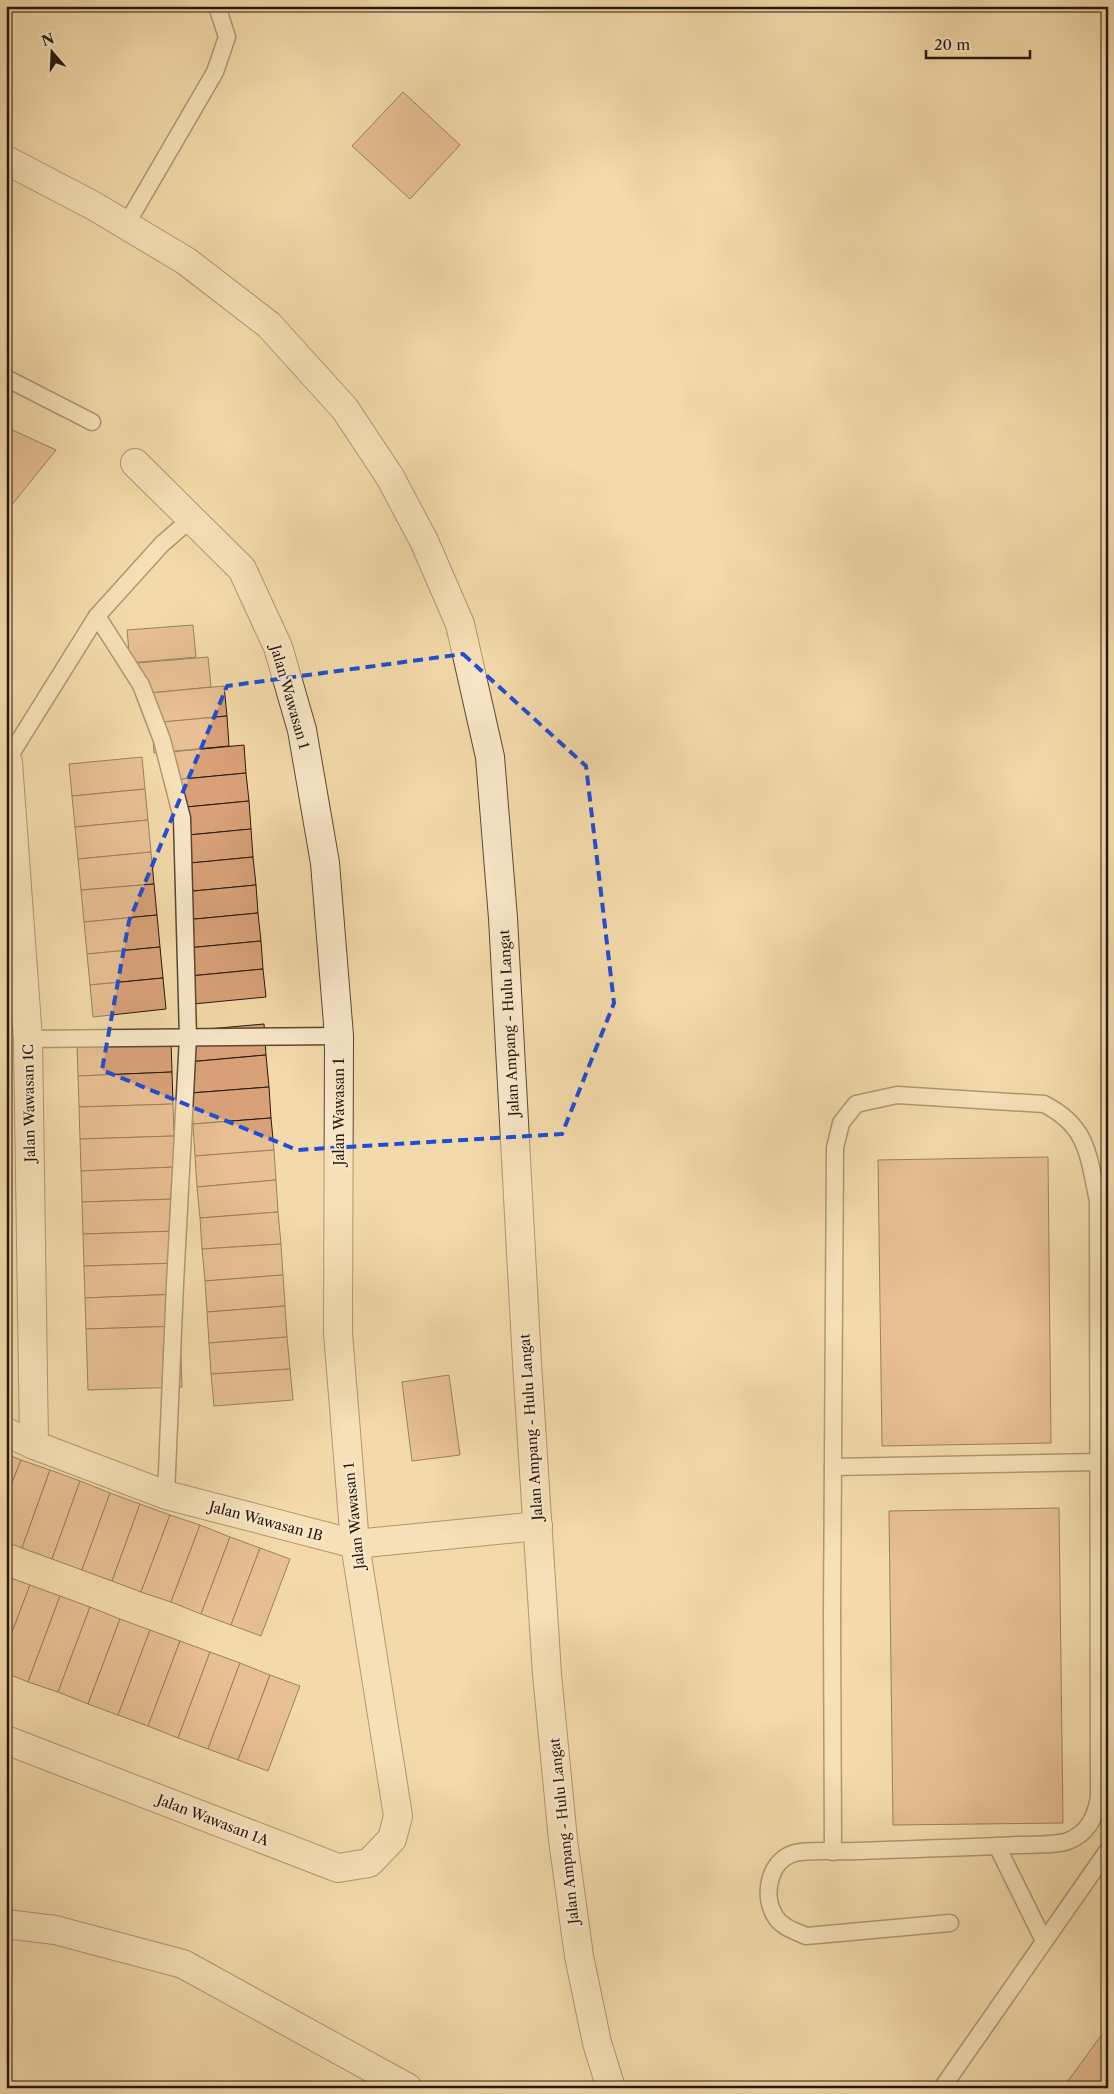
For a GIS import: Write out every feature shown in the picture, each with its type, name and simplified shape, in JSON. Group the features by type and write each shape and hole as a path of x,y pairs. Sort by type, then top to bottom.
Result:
{"street":[{"name":"Jalan Ampang - Hulu Langat","path":"6,160 126,225 186,261 269,325 345,409 390,477 424,541 460,624 490,757 503,918 548,1674 565,1850 579,1956 597,2043 611,2088"},
{"name":"Jalan Wawasan 1","path":"135,463 242,569 278,647 302,730 325,863 339,1036 338,1333 355,1544 398,1816"},
{"name":"Jalan Wawasan 1C","path":"8,762 28,1039 34,1445"},
{"name":"Jalan Wawasan 1B","path":"6,1432 34,1445 166,1495 355,1544 538,1526"},
{"name":"Jalan Wawasan 1A","path":"6,1740 338,1868 368,1862 392,1838 398,1816"},
{"path":"6,1924 55,1930 183,1964 408,2088"}],"lane":[{"path":"126,225 215,72 227,37 217,6"},
{"path":"6,378 92,422"},
{"path":"8,762 14,749 97,616 162,544 192,518"},
{"path":"97,616 141,685 162,740 182,818 188,1038 166,1495"},
{"path":"28,1039 339,1036"},
{"path":"833,1852 835,1148 841,1123 856,1104 897,1096 1044,1104 1063,1114 1080,1134 1088,1156 1098,1201 1099,1798 1096,1816 1084,1832 1066,1842 997,1846 833,1852 795,1853 778,1864 769,1883 768,1897 775,1917 789,1929 806,1936 950,1922"},
{"path":"833,1467 1099,1462"},
{"path":"997,1846 1044,1941"},
{"path":"942,2088 1108,1850"}],"highlighted area":[{"path":"463,654 586,766 614,1003 562,1134 297,1150 102,1070 129,921 227,686"}],"building":[{"path":"403,92 460,145 410,199 352,146"},
{"path":"6,427 56,450 6,512"},
{"path":"193,625 196,657 130,663 127,630"},
{"path":"208,657 211,687 140,694 137,663"},
{"path":"224,686 227,716 152,723 149,693"},
{"path":"227,716 229,746 154,753 152,723"},
{"path":"244,745 246,773 173,780 171,752"},
{"path":"142,757 145,789 72,796 69,764"},
{"path":"246,773 249,801 176,808 173,780"},
{"path":"145,789 148,820 75,827 72,796"},
{"path":"249,801 251,829 178,836 176,808"},
{"path":"148,820 151,852 78,859 75,827"},
{"path":"251,829 253,857 180,864 178,836"},
{"path":"151,852 154,884 81,890 78,859"},
{"path":"253,857 256,885 183,892 180,864"},
{"path":"154,884 157,915 84,922 81,890"},
{"path":"256,885 258,913 185,920 183,892"},
{"path":"258,913 261,941 187,948 185,920"},
{"path":"157,915 160,947 87,954 84,922"},
{"path":"261,941 263,969 190,976 187,948"},
{"path":"160,947 163,978 90,985 87,954"},
{"path":"263,969 266,997 193,1004 190,976"},
{"path":"163,978 166,1009 93,1017 90,985"},
{"path":"264,1024 266,1055 188,1062 185,1031"},
{"path":"171,1041 172,1072 78,1076 77,1044"},
{"path":"266,1055 269,1087 191,1093 188,1062"},
{"path":"172,1072 173,1104 79,1107 78,1076"},
{"path":"269,1087 271,1118 193,1124 191,1093"},
{"path":"173,1104 174,1136 80,1139 79,1107"},
{"path":"271,1118 274,1150 195,1156 193,1124"},
{"path":"174,1136 175,1167 81,1171 80,1139"},
{"path":"274,1150 276,1180 197,1187 195,1156"},
{"path":"1048,1157 1051,1443 882,1446 878,1160"},
{"path":"175,1167 176,1199 82,1202 81,1171"},
{"path":"276,1180 278,1212 200,1218 197,1187"},
{"path":"176,1199 177,1231 83,1234 82,1202"},
{"path":"278,1212 281,1244 202,1249 200,1218"},
{"path":"177,1231 178,1263 84,1266 83,1234"},
{"path":"281,1244 283,1275 205,1281 202,1249"},
{"path":"178,1263 179,1294 85,1298 84,1266"},
{"path":"283,1275 285,1306 207,1312 205,1281"},
{"path":"179,1294 180,1326 86,1329 85,1298"},
{"path":"285,1306 287,1337 209,1343 207,1312"},
{"path":"180,1326 182,1387 88,1390 86,1329"},
{"path":"287,1337 290,1369 211,1374 209,1343"},
{"path":"290,1369 293,1400 214,1406 211,1374"},
{"path":"449,1375 460,1455 412,1461 402,1382"},
{"path":"6,1454 21,1460 6,1498"},
{"path":"21,1460 50,1470 22,1548 6,1542 6,1498"},
{"path":"50,1470 80,1481 52,1559 22,1548"},
{"path":"80,1481 110,1493 82,1570 52,1559"},
{"path":"110,1493 140,1504 112,1581 82,1570"},
{"path":"140,1504 170,1515 141,1592 112,1581"},
{"path":"1059,1508 1063,1823 893,1825 889,1511"},
{"path":"170,1515 200,1525 171,1602 141,1592"},
{"path":"200,1525 230,1537 201,1614 171,1602"},
{"path":"230,1537 260,1548 231,1625 201,1614"},
{"path":"260,1548 290,1559 261,1636 231,1625"},
{"path":"6,1576 30,1585 6,1648"},
{"path":"30,1585 60,1596 28,1682 6,1673 6,1648"},
{"path":"60,1596 90,1607 58,1692 28,1682"},
{"path":"90,1607 120,1619 88,1704 58,1692"},
{"path":"120,1619 150,1630 118,1715 88,1704"},
{"path":"150,1630 180,1641 148,1726 118,1715"},
{"path":"180,1641 210,1652 178,1738 148,1726"},
{"path":"210,1652 240,1663 208,1749 178,1738"},
{"path":"240,1663 270,1675 238,1760 208,1749"},
{"path":"270,1675 300,1686 268,1771 238,1760"},
{"path":"1108,2026 1108,2088 1063,2088"}]}
